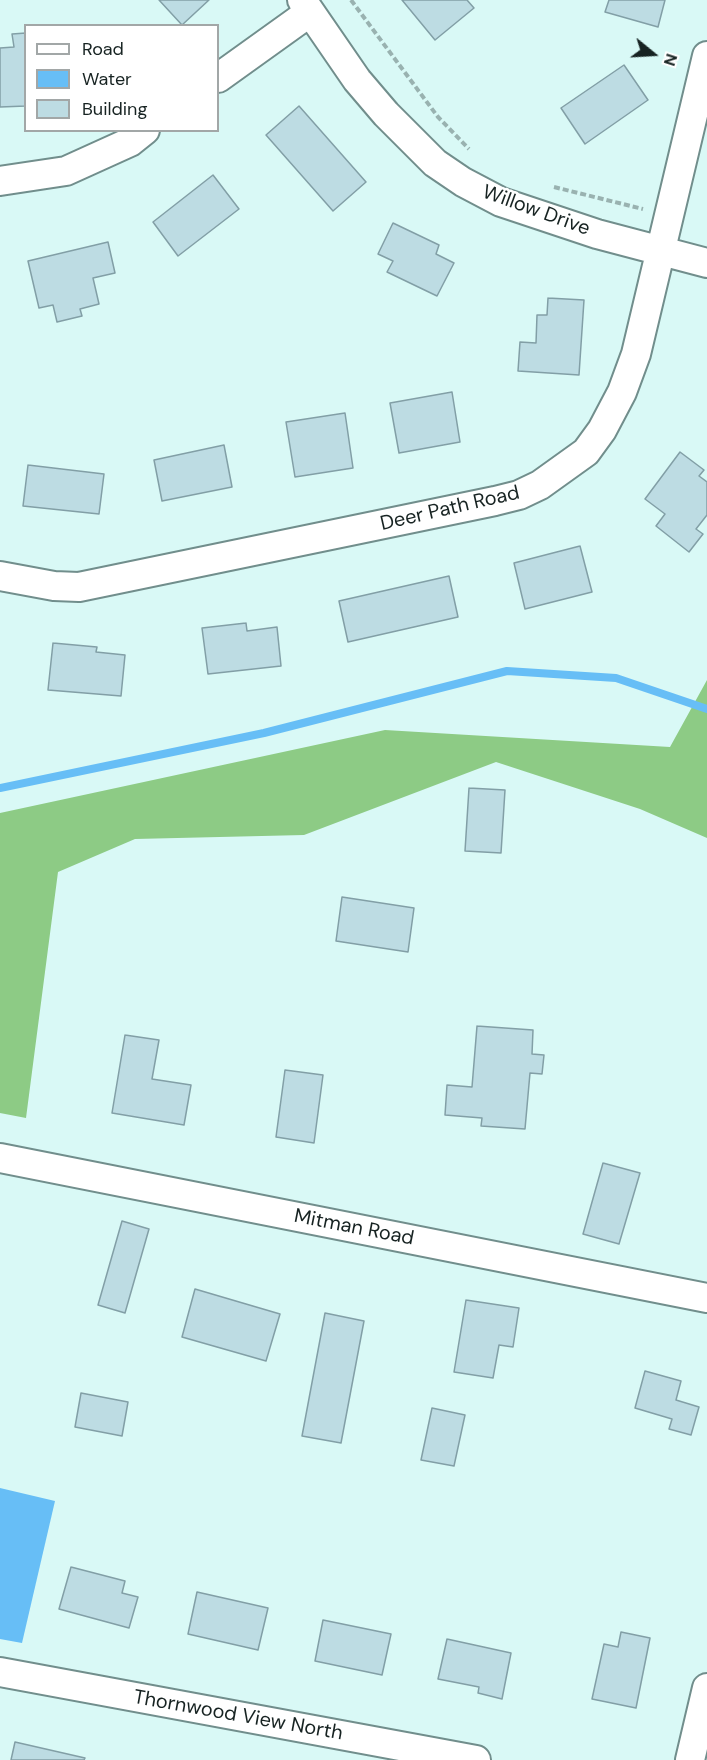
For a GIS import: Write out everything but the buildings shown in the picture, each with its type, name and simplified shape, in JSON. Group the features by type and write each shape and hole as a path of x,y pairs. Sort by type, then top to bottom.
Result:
{"street":[{"path":"219,77 306,6"},
{"name":"Willow Drive","path":"306,6 364,88 386,114 435,163 462,182 501,202 597,234 707,263"},
{"name":"Deer Path Road","path":"0,576 54,586 80,587 495,501 519,495 540,485 586,452 602,430 622,392 636,354 707,56"},
{"path":"0,181 66,171 130,142 142,132"},
{"name":"Mitman Road","path":"0,1158 707,1298"},
{"name":"Thornwood View North","path":"0,1672 476,1760"},
{"path":"690,1760 707,1688"}],"path":[{"path":"351,0 438,117 475,154"},
{"path":"552,187 670,215"}],"green space":[{"path":"707,680 707,838 640,809 496,762 304,835 135,839 58,872 26,1118 0,1113 0,813 385,730 670,747"}],"water":[{"path":"0,1488 55,1501 22,1643 0,1639"}],"waterway":[{"path":"0,788 264,733 507,671 616,678 707,709"}]}
